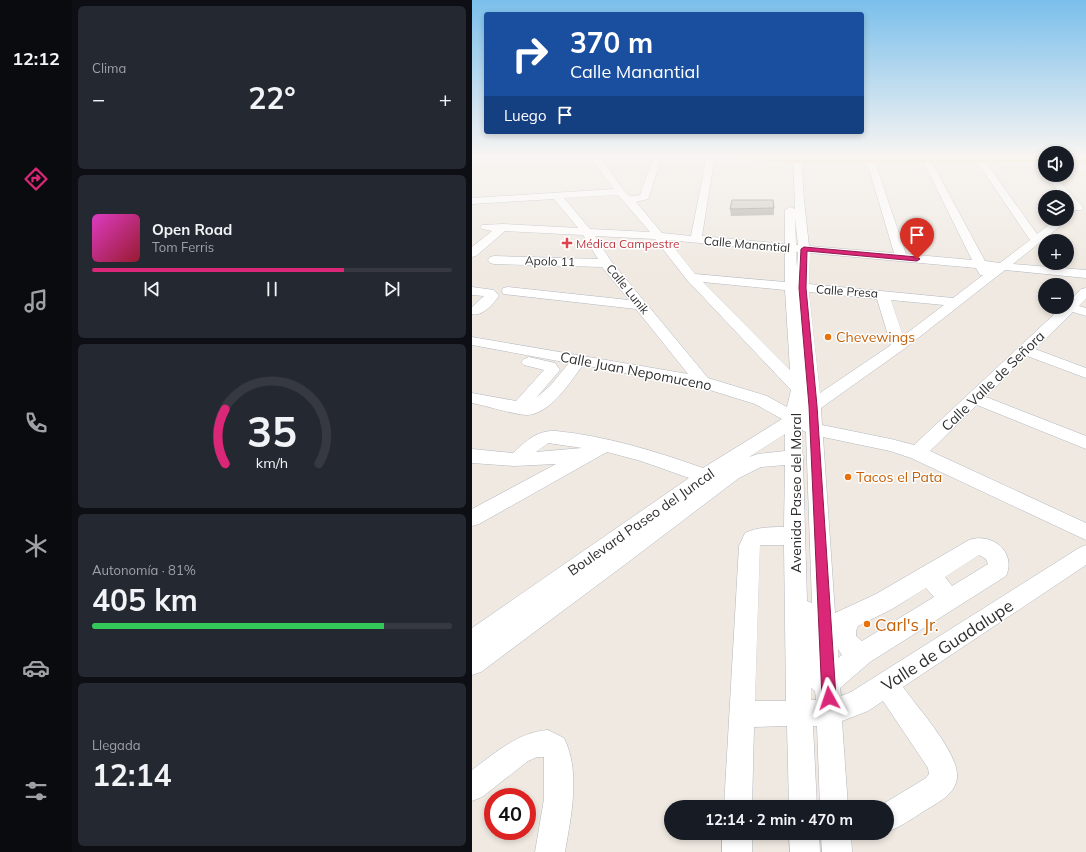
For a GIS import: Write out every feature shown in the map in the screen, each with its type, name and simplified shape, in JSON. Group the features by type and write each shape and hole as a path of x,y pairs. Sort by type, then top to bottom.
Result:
{"street":[{"path":"472,201 556,195 623,195 632,200 644,196"},
{"name":"Calle Lunik","path":"556,195 586,231 606,263 702,382"},
{"path":"623,195 637,209 691,277 799,389"},
{"path":"696,239 704,195"},
{"name":"Avenida Paseo del Moral","path":"789,195 798,249"},
{"name":"Avenida Paseo del Moral","path":"798,195 796,287 799,389 793,419 795,457 795,536 799,714 803,800"},
{"path":"881,195 901,258"},
{"path":"944,195 980,266 988,278"},
{"path":"1004,195 1036,241"},
{"path":"637,209 644,196"},
{"path":"1074,198 1081,205 1074,211"},
{"name":"Boulevard Paseo del Juncal","path":"472,663 705,476 773,434 899,346 1055,226"},
{"name":"Calle Manantial","path":"486,227 586,231 658,236 980,266 1086,274"},
{"path":"472,253 503,228"},
{"name":"Apolo 11","path":"494,260 606,263"},
{"name":"Calle Presa","path":"691,277 955,302"},
{"name":"Avenida Paseo del Moral","path":"796,287 813,406 827,683 831,713 834,800"},
{"path":"472,290 489,293 492,296 476,312"},
{"path":"508,291 640,305"},
{"name":"Calle Valle de Señora","path":"1074,303 1086,292"},
{"path":"882,294 899,346"},
{"path":"1074,308 1086,312"},
{"name":"Calle Valle de Señora","path":"917,453 1063,314"},
{"name":"Calle Juan Nepomuceno","path":"472,341 702,382 761,400 779,409 793,419"},
{"path":"1024,350 1086,373"},
{"path":"472,351 550,366 552,370 550,374 520,407"},
{"path":"472,398 532,409 540,405 579,360"},
{"path":"974,398 1086,442"},
{"path":"793,419 814,429 884,443 917,453 1086,532"},
{"path":"472,518 599,449"},
{"path":"472,456 483,458 518,459 599,449 662,460 705,476"},
{"name":"Boulevard Paseo del Juncal","path":"472,642 745,465 767,458 795,457"},
{"path":"738,800 750,542 752,539 759,536 795,536"},
{"path":"796,572 804,593 813,670 822,682 827,683 862,654 998,569 999,561 994,553 985,547 976,546 886,601 849,620 825,628"},
{"name":"Valle de Guadalupe","path":"741,714 831,713 859,702 1086,554"},
{"path":"924,577 941,586 946,596 946,602"},
{"path":"849,620 845,626 844,637 851,648 862,654"},
{"path":"886,685 936,754 942,766 943,778 936,788 894,814"},
{"path":"472,787 519,752 535,744 548,743 555,748 558,765 558,795 556,827 550,852"},
{"path":"737,840 737,852"},
{"path":"804,840 805,852"},
{"path":"836,840 837,852"}],"building":[{"path":"732,200 773,200 774,208 730,209"}],"place":[{"name":"Médica Campestre","path":"567,243"},
{"name":"Chevewings","path":"828,337"},
{"name":"Tacos el Pata","path":"848,477"},
{"name":"Carl's Jr.","path":"867,624"}],"route":[{"path":"829,698 813,406 802,288 804,249 917,259"}]}
